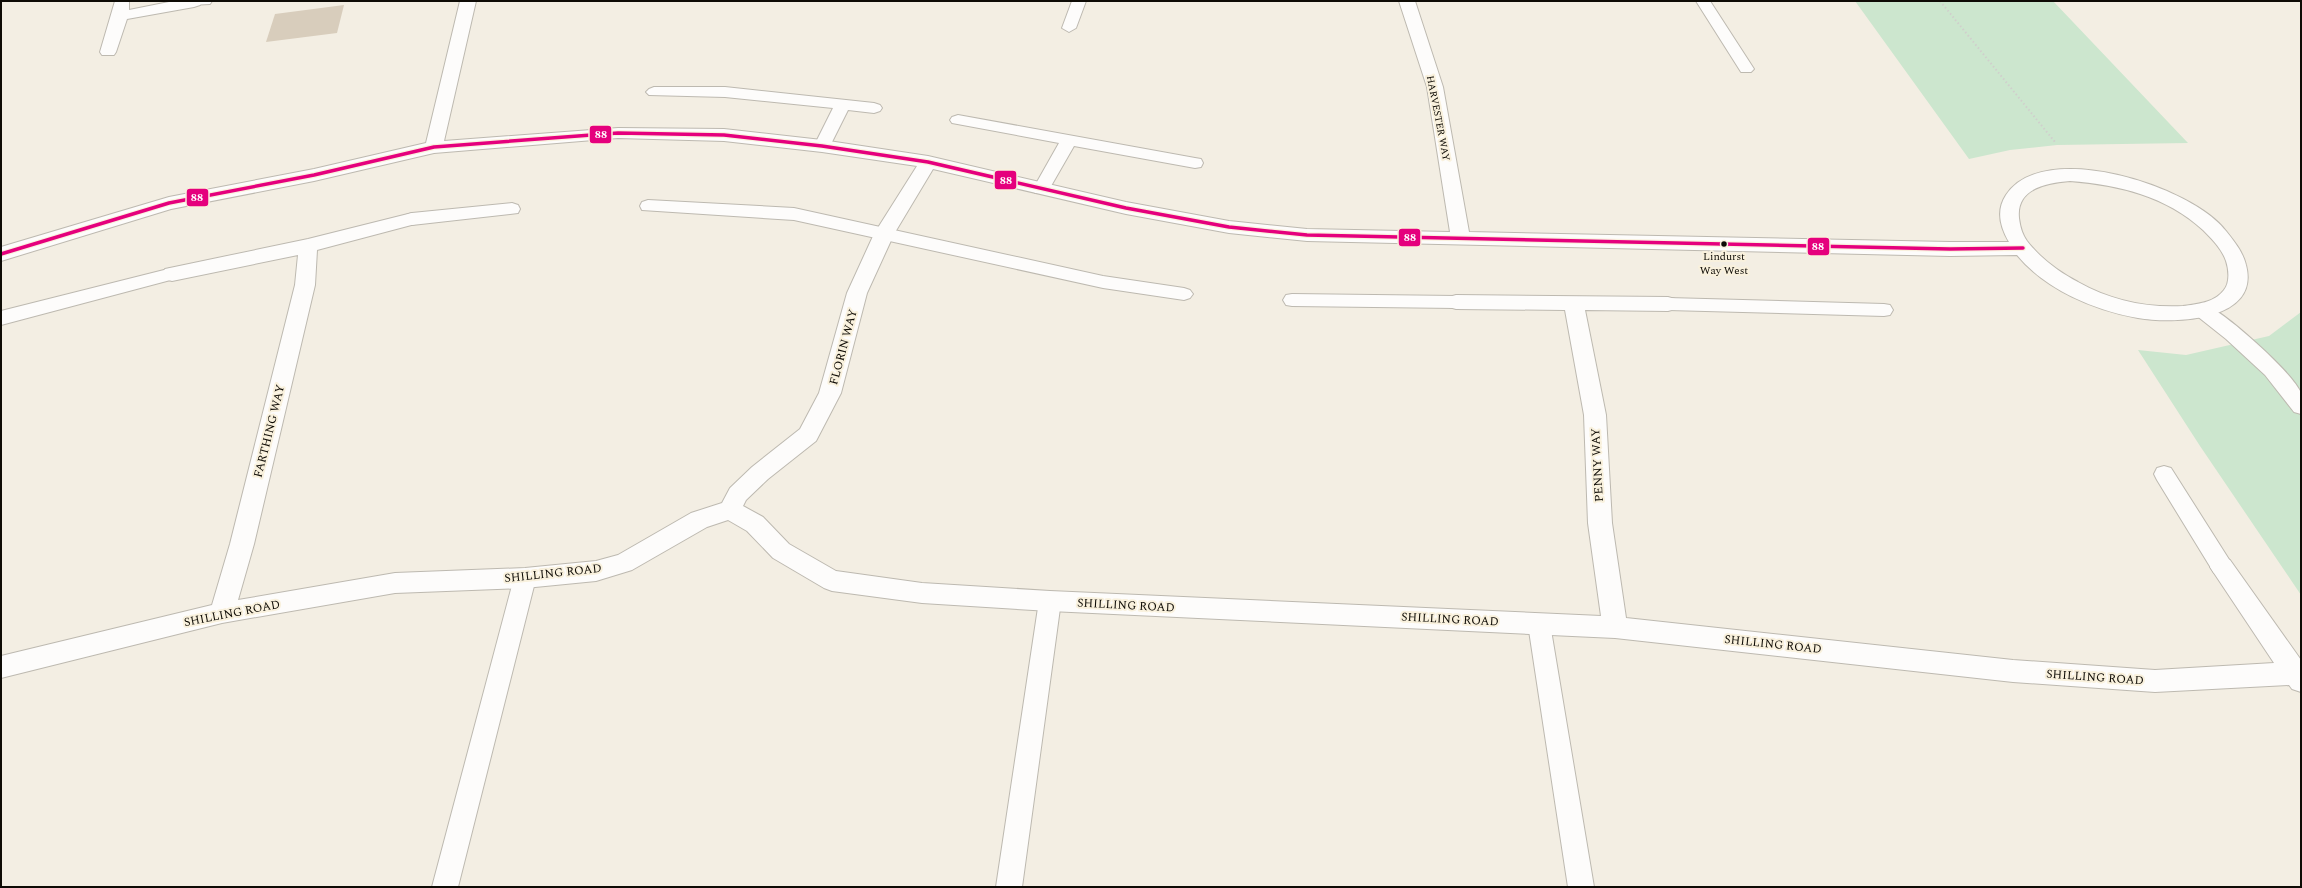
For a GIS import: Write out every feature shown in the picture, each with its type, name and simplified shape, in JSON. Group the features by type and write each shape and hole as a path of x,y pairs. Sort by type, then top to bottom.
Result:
{"street":[{"path":"108,52 122,8 200,1"},
{"path":"434,147 468,1"},
{"name":"HARVESTER WAY","path":"1407,1 1435,87 1461,238"},
{"path":"1,254 169,203 314,175 434,147 618,133 724,135 822,146 928,162 1041,189 1229,227 1307,235 1950,249 2023,248"},
{"name":"FLORIN WAY","path":"730,510 738,494 760,473 808,435 830,393 857,293 884,234 928,162"},
{"path":"2070,175 2096,176 2125,182 2154,192 2181,205 2204,221 2223,239 2235,258 2238,276 2234,292 2220,304 2203,311 2174,314 2144,312 2114,305 2083,293 2057,278 2034,261 2023,248 2010,226 2009,209 2015,195 2028,184 2047,177 2070,175"},
{"path":"172,274 308,246 412,219"},
{"name":"FARTHING WAY","path":"222,613 242,544 305,285 308,246"},
{"path":"1456,302 1668,304"},
{"name":"PENNY WAY","path":"1573,304 1580,331 1594,415 1600,523 1615,627"},
{"name":"SHILLING ROAD","path":"1,667 222,613 395,583 526,578 596,571 624,562 699,520 730,510 755,524 781,551 832,580 922,593 1050,601 1615,627 2013,671 2155,681 2298,677"},
{"name":"SHILLING ROAD","path":"2222,567 2298,677"}],"lane":[{"path":"1069,28 1079,1"},
{"path":"1703,1 1746,69"},
{"path":"654,92 725,92 874,108"},
{"path":"822,146 843,104"},
{"path":"958,120 1195,163"},
{"path":"1041,189 1069,140"},
{"path":"648,206 794,214 1103,282 1184,294"},
{"path":"412,219 512,210"},
{"path":"1,318 172,274"},
{"path":"1292,300 1456,302"},
{"path":"1668,304 1884,310"},
{"path":"2203,311 2233,334 2272,370 2301,407"},
{"path":"2164,474 2222,567"},
{"path":"444,887 526,578"},
{"path":"1009,887 1050,601"},
{"path":"1539,624 1581,887"}],"path":[{"path":"1940,1 2057,145"}],"green space":[{"path":"1855,1 2053,1 2188,143 2057,145 2010,150 1969,159"},
{"path":"2301,312 2301,595 2200,446 2138,350 2186,355 2269,336"}],"building":[{"path":"344,5 337,33 266,42 275,14"}],"transit line":[{"name":"88","path":"1,254 169,203 314,175 434,147 618,133 724,135 822,146 928,162 1126,208 1229,227 1307,235 1950,249 2023,248"}],"place":[{"name":"Lindurst Way West","path":"1724,244"}]}
